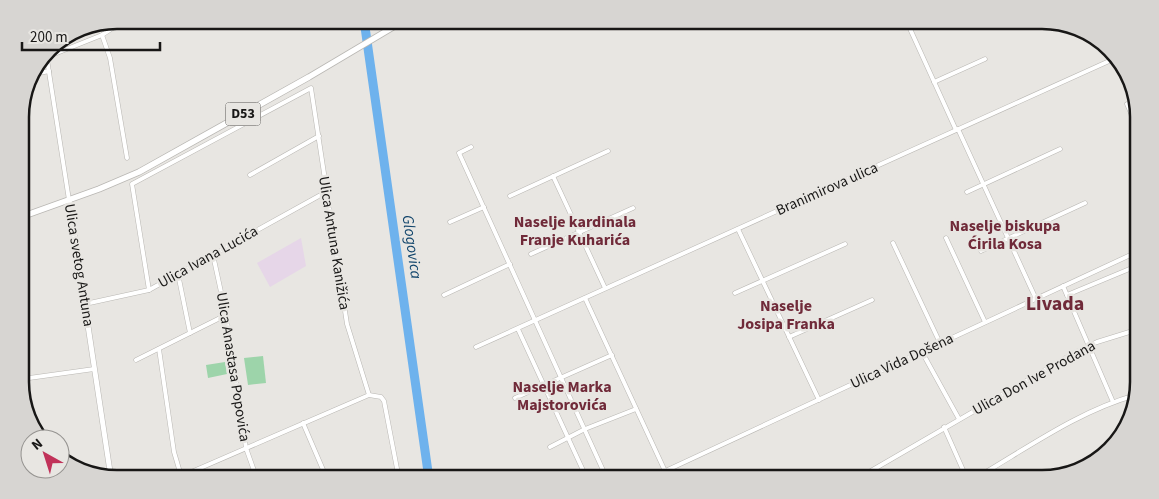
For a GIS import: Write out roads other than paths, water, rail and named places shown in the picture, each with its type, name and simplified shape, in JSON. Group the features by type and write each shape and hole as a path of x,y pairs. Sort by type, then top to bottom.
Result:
{"main road":[{"name":"D53","path":"29,214 139,172 254,109 389,29"},
{"name":"Ulica svetog Antuna","path":"69,200 110,470"}],"street":[{"path":"910,29 1036,299"},
{"path":"61,50 102,35 110,30"},
{"path":"102,35 110,58 127,158"},
{"path":"934,82 985,59"},
{"name":"Branimirova ulica","path":"476,347 1110,61"},
{"name":"Ulica svetog Antuna","path":"47,63 69,200"},
{"path":"41,72 49,71"},
{"name":"Ulica Antuna Kanižića","path":"257,116 311,88 347,324 369,395"},
{"path":"1127,104 1129,109"},
{"path":"149,290 132,184 257,116 254,109"},
{"path":"250,175 318,136"},
{"path":"471,147 459,153 603,470"},
{"path":"968,192 1060,149"},
{"path":"510,196 608,151"},
{"path":"553,176 605,288"},
{"name":"Ulica Ivana Lucića","path":"85,304 149,290 326,192"},
{"path":"981,252 1085,203"},
{"path":"450,222 484,207"},
{"path":"531,254 633,208"},
{"path":"738,228 818,400"},
{"path":"946,238 985,322"},
{"path":"893,243 940,343"},
{"path":"734,293 763,282 845,244"},
{"name":"Ulica Anastasa Popovića","path":"213,255 226,315 246,448 254,470"},
{"name":"Ulica Vida Došena","path":"667,470 1130,255"},
{"path":"444,295 510,264"},
{"path":"1067,295 1130,270"},
{"path":"178,274 190,333"},
{"path":"1063,286 1113,402"},
{"path":"585,298 665,470"},
{"path":"789,337 872,300"},
{"path":"136,360 226,315"},
{"path":"518,329 583,470"},
{"name":"Ulica Don Ive Prodana","path":"872,470 1089,345 1130,332"},
{"path":"159,349 174,452 180,470"},
{"name":"Ulica Don Ive Prodana","path":"922,352 959,419"},
{"path":"515,398 612,355"},
{"path":"29,378 94,370"},
{"path":"199,470 369,395 381,397 386,408 397,470"},
{"path":"989,470 1070,423 1113,402 1129,397"},
{"path":"550,447 636,409"},
{"path":"303,423 323,470"},
{"path":"944,427 963,470"}],"waterway":[{"name":"Glogovica","path":"365,29 428,470"}],"district":[{"name":"Naselje kardinala Franje Kuharića","path":"575,231"},
{"name":"Naselje biskupa Ćirila Kosa","path":"1005,235"},
{"name":"Livada","path":"1055,304"},
{"name":"Naselje Josipa Franka","path":"786,315"},
{"name":"Naselje Marka Majstorovića","path":"562,396"}]}
